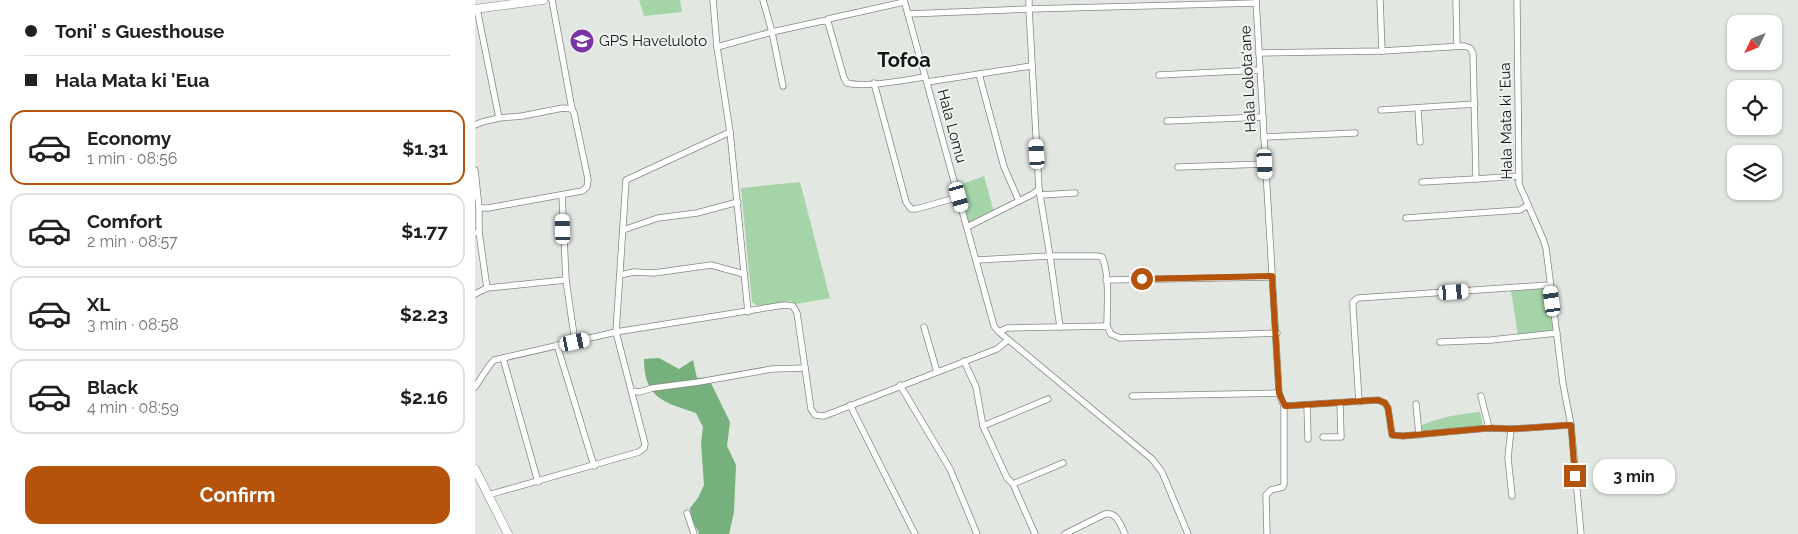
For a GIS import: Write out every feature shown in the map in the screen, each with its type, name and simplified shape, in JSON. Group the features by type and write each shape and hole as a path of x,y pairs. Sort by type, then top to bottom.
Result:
{"street":[{"path":"499,118 476,9 543,0"},
{"path":"479,208 562,195 582,191 587,187 588,180 572,109 552,0"},
{"path":"713,0 717,47 738,202 748,312"},
{"path":"763,0 772,32 783,86"},
{"path":"1029,0 1039,192 1060,327"},
{"path":"1380,0 1382,51"},
{"path":"1456,0 1457,46"},
{"name":"Hala Mata ki 'Eua","path":"1517,0 1519,184 1543,239 1563,384 1571,425 1581,534"},
{"path":"717,47 904,1"},
{"name":"Hala Lomu","path":"904,1 995,326 1008,340 1152,459 1162,472 1188,534"},
{"path":"908,14 1256,1"},
{"name":"Hala Lolota'ane","path":"1256,1 1277,333 1279,393 1285,406 1285,484 1283,487 1271,490 1267,495 1267,534"},
{"path":"825,21 830,25 847,83 926,80 1031,66"},
{"path":"1259,52 1382,51 1457,46 1470,48 1473,53 1476,179"},
{"path":"1159,75 1259,70"},
{"path":"979,74 1004,167 1019,201"},
{"path":"874,83 906,202 911,209 959,197"},
{"path":"1381,110 1475,104"},
{"path":"475,125 499,118 522,116 563,108 572,109"},
{"path":"1417,108 1420,142"},
{"path":"1167,121 1263,117"},
{"path":"488,495 594,466 639,452 644,448 645,444 616,332 626,180 730,132"},
{"path":"1264,137 1355,133"},
{"path":"1178,167 1265,164"},
{"path":"475,170 479,208 477,232 487,288"},
{"path":"1422,182 1519,176"},
{"path":"967,227 1039,192 1075,193"},
{"path":"562,195 565,280 575,342"},
{"path":"623,230 658,218 697,213 738,202"},
{"path":"1406,218 1519,210 1528,205"},
{"path":"977,260 1050,256 1102,257 1106,280 1107,326 1111,334 1120,338 1277,333"},
{"path":"620,275 634,272 654,273 711,265 744,274"},
{"path":"1106,280 1272,276"},
{"path":"475,294 487,288 565,280"},
{"path":"1359,402 1353,308 1353,302 1358,298 1550,285"},
{"path":"475,387 494,360 616,332 793,306 797,313 811,409 815,415 824,416 997,349 1008,340"},
{"path":"999,332 1007,328 1107,326"},
{"path":"924,327 937,372"},
{"path":"1440,342 1491,340 1557,333"},
{"path":"557,346 594,466"},
{"path":"503,358 538,482"},
{"path":"964,362 976,387 983,426 1007,478 1013,484 1035,534"},
{"path":"632,391 699,382 772,369 805,368"},
{"path":"900,386 950,469 977,534"},
{"path":"1132,396 1279,393"},
{"path":"1481,396 1489,428"},
{"path":"983,426 1048,399"},
{"path":"1285,406 1340,404 1378,400 1385,403 1388,408 1392,435 1419,435 1489,428 1511,429 1571,425"},
{"path":"1323,437 1341,437 1340,404"},
{"path":"1416,404 1419,435"},
{"path":"850,405 915,534"},
{"path":"1307,405 1308,439"},
{"path":"1511,429 1508,458 1512,496"},
{"path":"1013,484 1063,463"},
{"path":"475,470 508,534"},
{"path":"687,513 693,534"},
{"path":"1065,534 1105,514 1111,513 1115,515 1125,534"}],"shaded area":[{"path":"639,0 680,0 682,12 644,16"},
{"path":"984,176 994,212 969,224 957,186"},
{"path":"800,182 830,298 796,304 790,301 759,307 752,302 741,188"},
{"path":"1544,288 1547,290 1553,329 1551,332 1518,335 1511,291"},
{"path":"659,358 679,369 693,360 697,378 708,377 730,422 727,446 736,465 734,512 729,534 698,534 699,532 692,522 690,508 698,498 704,485 701,443 703,427 696,413 665,401 652,390 647,382 644,359"},
{"path":"1480,412 1483,426 1481,427 1422,432 1422,425 1429,422 1450,416"}],"place":[{"name":"GPS Haveluloto","path":"582,41"}],"district":[{"name":"Tofoa","path":"904,60"}],"route":[{"path":"1142,279 1272,276 1277,333 1279,393 1285,406 1340,404 1378,400 1385,403 1388,408 1392,435 1403,436 1489,428 1511,429 1571,425 1575,476"}]}
